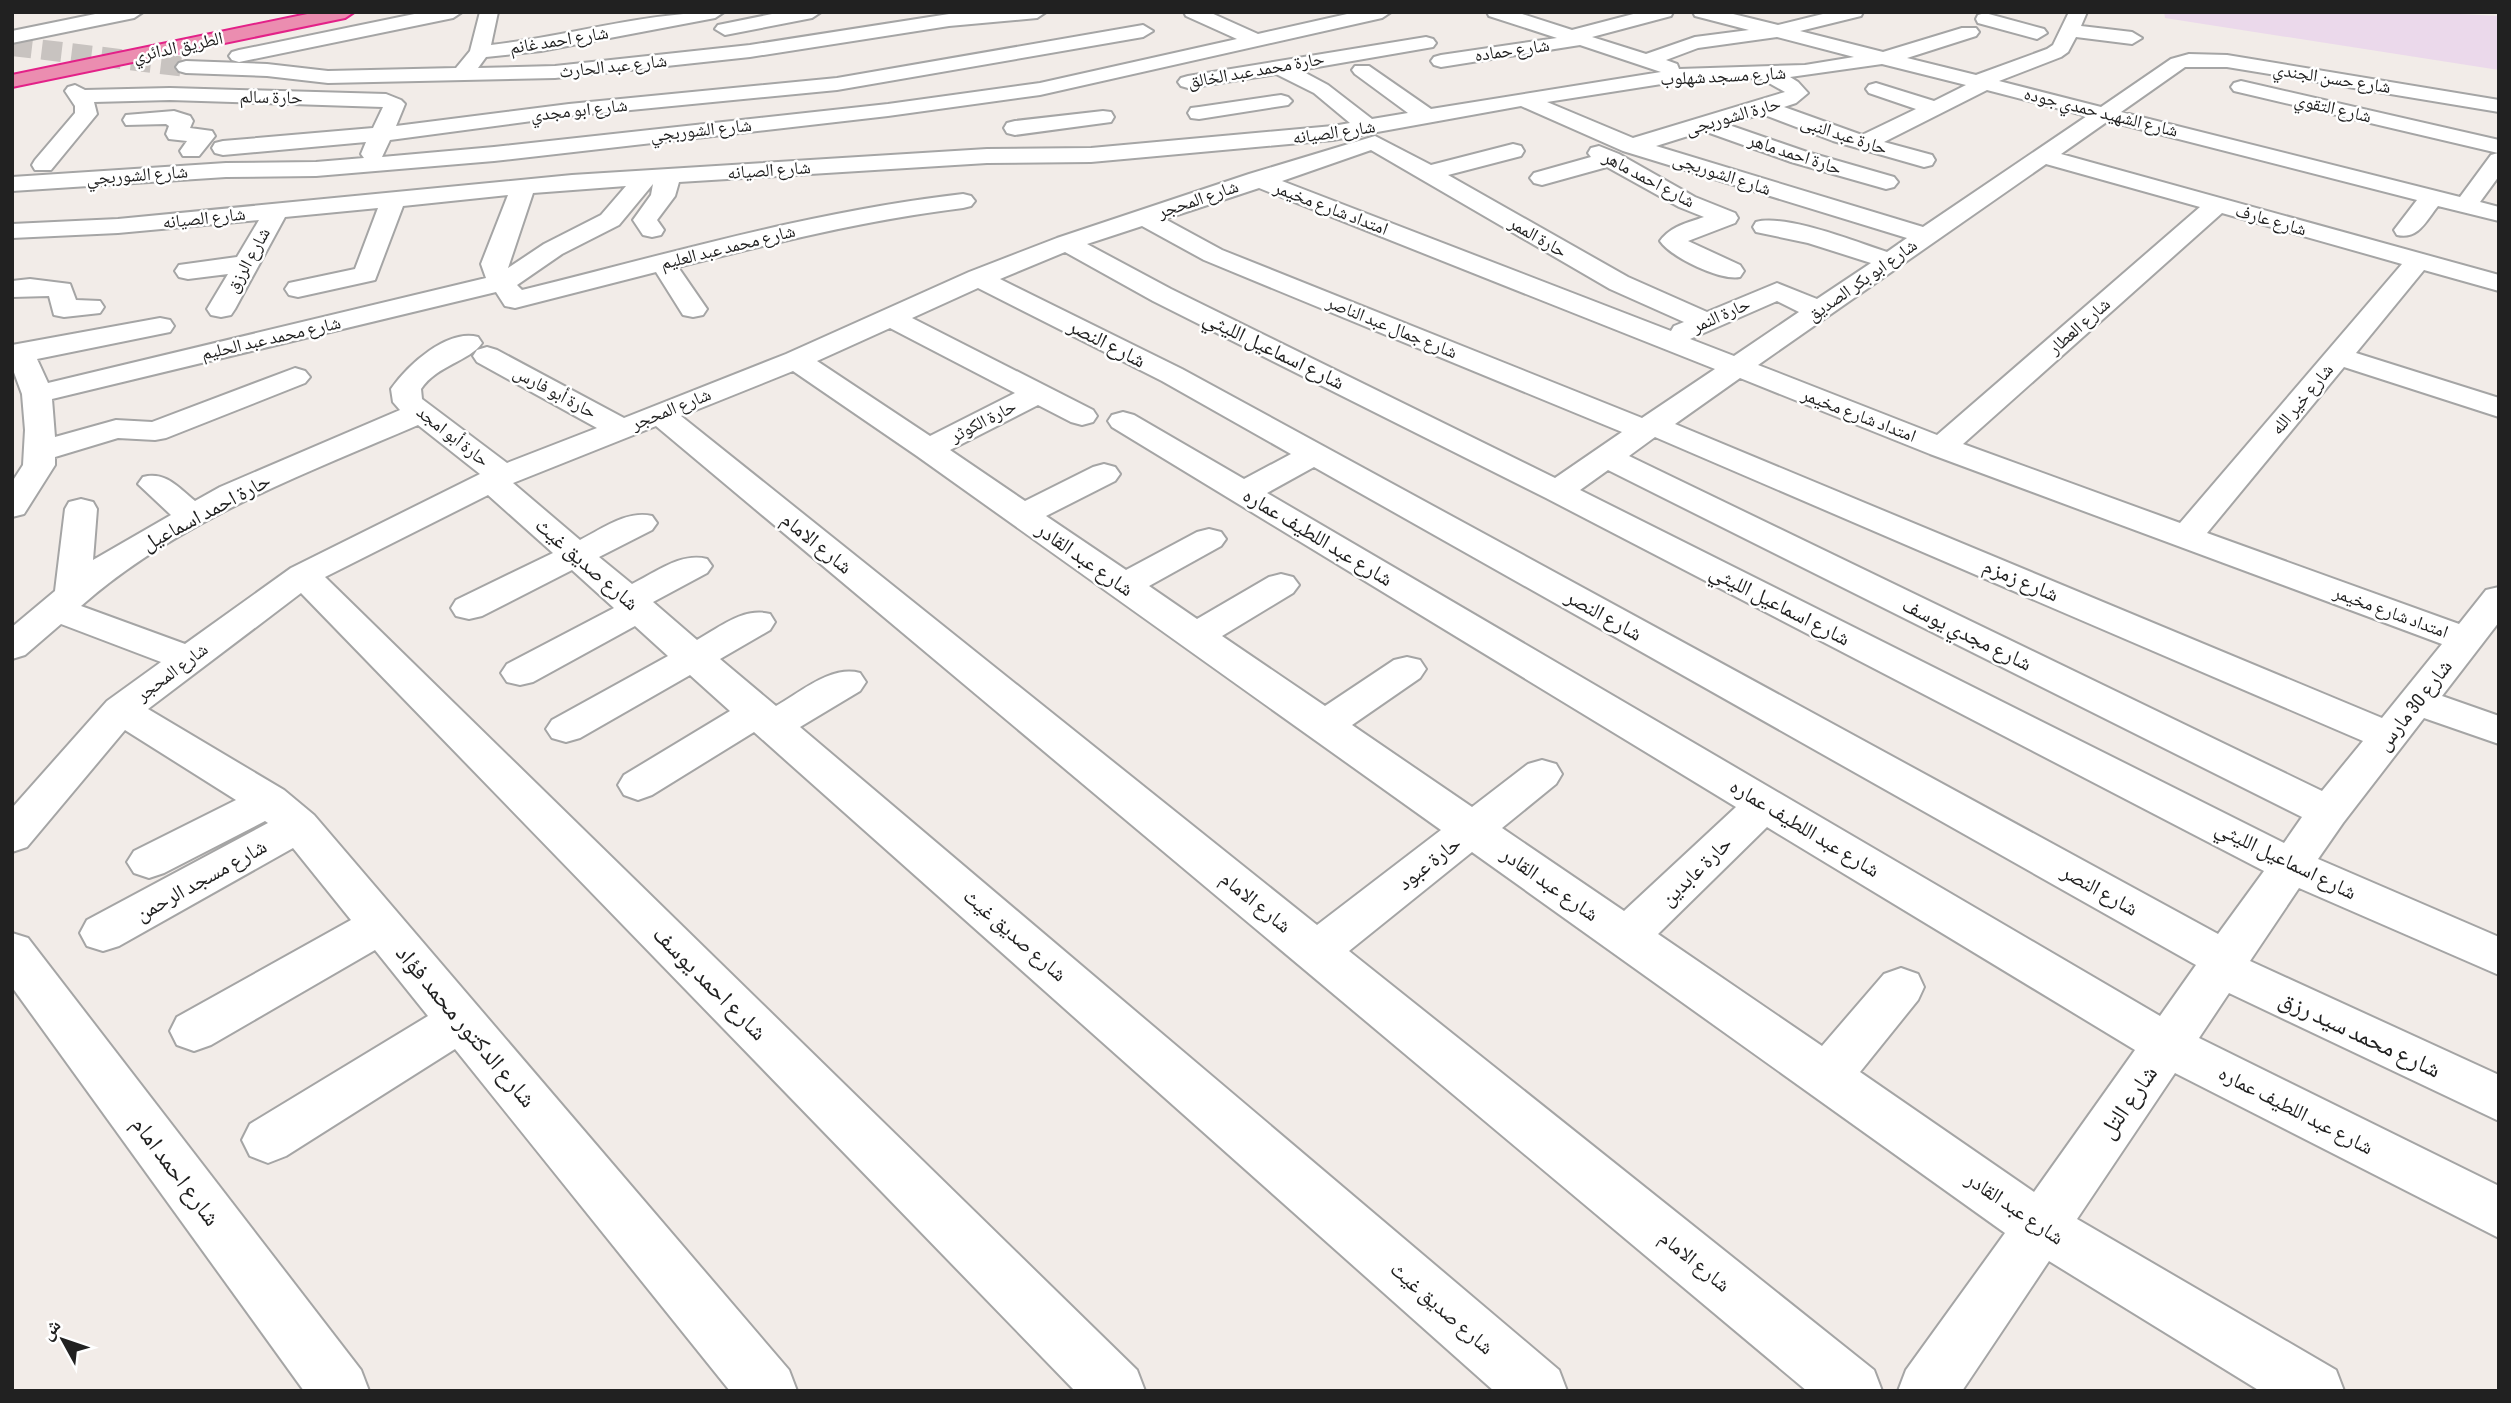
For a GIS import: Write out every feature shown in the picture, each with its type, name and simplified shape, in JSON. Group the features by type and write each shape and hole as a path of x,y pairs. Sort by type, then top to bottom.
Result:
{"highway":[{"name":"الطريق الدائري","path":"12,61 256,12"},
{"name":"الطريق الدائري","path":"12,81 345,12"}],"street":[{"path":"12,23 134,12"},
{"path":"267,70 324,39 453,12"},
{"path":"461,75 480,52 489,12"},
{"name":"شارع احمد غانم","path":"456,54 812,12"},
{"path":"863,12 994,112 1042,156"},
{"name":"شارع عبد الحارث","path":"324,39 186,67 461,75 760,64 787,45 885,28 1037,12"},
{"path":"1048,12 1071,44"},
{"path":"1190,14 1228,12"},
{"name":"شارع الشوربجي","path":"12,184 40,174 277,171 494,154 758,124 994,112 1040,89 1382,12"},
{"path":"1496,12 1686,74"},
{"path":"1577,12 1615,25"},
{"name":"شارع حماده","path":"1441,61 1577,38 1664,12"},
{"path":"1647,60 1695,43 1774,32 1854,12"},
{"name":"شارع مسجد شهلوب","path":"1523,99 1686,74 1805,71 1882,58 2007,12"},
{"name":"شارع الشهيد حمدي جوده","path":"1713,13 1774,32 1983,82 2499,214"},
{"path":"1190,14 1258,41"},
{"path":"12,37 90,18"},
{"path":"387,44 416,20"},
{"path":"949,20 965,35"},
{"path":"1864,143 1983,82 2054,53 2061,48 2074,21 2132,38"},
{"path":"1409,23 1503,131"},
{"path":"1974,25 2037,33"},
{"name":"شارع ابو مجدي","path":"12,168 40,174 191,151 382,134 569,110 836,84 1071,44 1147,26"},
{"name":"حارة محمد عبد الخالق","path":"1172,85 1426,43"},
{"path":"787,45 805,63"},
{"name":"شارع حسن الجندي","path":"2167,70 2189,60 2207,59 2499,106"},
{"path":"740,81 760,64"},
{"name":"حارة الممر","path":"1277,66 1321,89 1372,135 1428,173 1619,283 1707,322"},
{"path":"1362,70 1430,116 1503,131 1568,121"},
{"name":"شارع التقوي","path":"2167,70 2499,147"},
{"name":"شارع ابو بكر الصديق","path":"1557,491 2167,70"},
{"path":"333,99 359,71"},
{"path":"2267,93 2291,71"},
{"name":"حارة الشوربجى","path":"1542,178 1619,148 1796,97 1798,93 1791,86 1767,74"},
{"path":"1197,80 1236,107"},
{"path":"2316,104 2341,80"},
{"path":"1876,89 1935,108"},
{"name":"حارة سالم","path":"40,174 86,114 78,93 386,100 394,104 368,164"},
{"path":"1428,173 1503,131 1523,99"},
{"name":"شارع الشوربجى","path":"1523,99 1619,148 1925,236"},
{"path":"1240,142 1234,135 1212,124 1196,110 1281,101"},
{"path":"994,112 1096,105"},
{"name":"حارة عبد النبى","path":"1764,107 1864,143 1924,160"},
{"name":"شارع المحجر","path":"12,836 121,710 303,575 497,479 796,360 890,317 981,269 1257,179 1372,135 1394,134 1430,116"},
{"path":"134,120 174,117 175,121 182,121 177,134 204,136 191,151"},
{"path":"758,124 757,171 761,195"},
{"name":"حارة احمد ماهر","path":"1704,124 1799,157 1886,182"},
{"name":"شارع الصيانه","path":"12,231 118,226 523,187 657,177 987,156 1091,155 1240,142 1372,135"},
{"name":"شارع احمد ماهر","path":"1619,148 1687,202 1726,218 1670,228 1676,246 1731,271"},
{"name":"شارع عارف","path":"2042,156 2499,284"},
{"path":"2465,206 2499,160"},
{"path":"12,204 40,174"},
{"path":"652,230 645,220 663,196 657,177"},
{"name":"شارع محمد عبد الحليم","path":"29,403 504,282 554,249 610,220 657,177"},
{"name":"امتداد شارع مخيمر","path":"1257,179 1941,447 2186,537 2488,616"},
{"path":"504,282 496,274 494,264 523,187"},
{"path":"1784,194 1759,226 1813,236 1890,261"},
{"path":"1481,204 1516,196"},
{"path":"2406,230 2432,197"},
{"path":"298,289 366,274 393,199"},
{"name":"شارع محمد عبد العليم","path":"504,282 515,300 860,215 963,201"},
{"name":"شارع العطار","path":"1941,447 2217,205"},
{"name":"شارع الرزق","path":"221,309 276,211"},
{"name":"شارع جمال عبد الناصر","path":"1143,217 1213,254 1648,427"},
{"name":"شارع اسماعيل الليثي","path":"1066,243 1162,295 1557,491 2292,866 2499,957"},
{"name":"شارع خير الله","path":"2186,537 2418,261"},
{"path":"663,263 693,309"},
{"path":"188,271 246,264"},
{"name":"شارع النصر","path":"981,269 2223,964"},
{"path":"12,289 27,286 40,290 58,289 61,290 64,309 90,307"},
{"name":"حارة النمر","path":"1666,340 1777,291 1818,310"},
{"path":"890,317 1082,416"},
{"path":"13,354 160,326"},
{"name":"حارة أبو امجد","path":"478,349 431,362 414,375 406,389 408,402 497,479"},
{"name":"حارة أبو فارس","path":"478,349 641,421"},
{"path":"12,508 30,461 27,365 13,354"},
{"path":"2338,356 2499,408"},
{"name":"شارع عبد القادر","path":"796,360 928,449 2040,1227 2315,1391"},
{"path":"30,461 116,429 155,431 295,377"},
{"name":"حارة الكوثر","path":"928,449 1038,393"},
{"name":"حارة احمد اسماعيل","path":"12,647 102,569 192,516 232,494 422,412"},
{"name":"شارع الامام","path":"641,421 1316,951 1853,1391"},
{"name":"شارع عبد اللطيف عماره","path":"1123,421 2167,1045 2499,1213"},
{"name":"شارع زمزم","path":"1648,427 2389,736"},
{"path":"1244,492 1315,454"},
{"name":"شارع مجدي يوسف","path":"1606,457 2329,812"},
{"path":"1022,515 1104,474"},
{"name":"شارع صديق غيث","path":"497,479 634,605 1538,1391"},
{"path":"154,484 192,516"},
{"path":"81,509 64,602 190,659"},
{"path":"469,608 640,523"},
{"path":"1124,586 1209,539"},
{"path":"520,673 695,566"},
{"name":"شارع احمد يوسف","path":"303,575 1116,1391"},
{"path":"1195,636 1281,585"},
{"name":"شارع 30 مارس","path":"2329,812 2488,616"},
{"path":"566,729 757,622"},
{"path":"1323,726 1407,669"},
{"path":"639,785 765,719 847,682"},
{"path":"2418,701 2499,731"},
{"name":"شارع الدكتور محمد فؤاد","path":"121,710 284,814 382,924 768,1391"},
{"name":"حارة عبود","path":"1316,951 1542,774"},
{"name":"حارة عابدين","path":"1626,937 1765,804"},
{"name":"شارع التل","path":"1927,1391 2329,812"},
{"path":"149,862 284,814"},
{"name":"شارع مسجد الرحمن","path":"103,933 284,814"},
{"path":"194,1031 382,924"},
{"name":"شارع احمد امام","path":"12,951 340,1391"},
{"name":"شارع محمد سيد رزق","path":"2223,964 2499,1099"},
{"path":"1826,1077 1901,987"},
{"path":"268,1140 461,1020"}],"shaded area":[{"path":"2164,12 2420,12 2499,16 2499,70 2165,18"}],"tunnel":[{"path":"12,46 186,67"}]}
